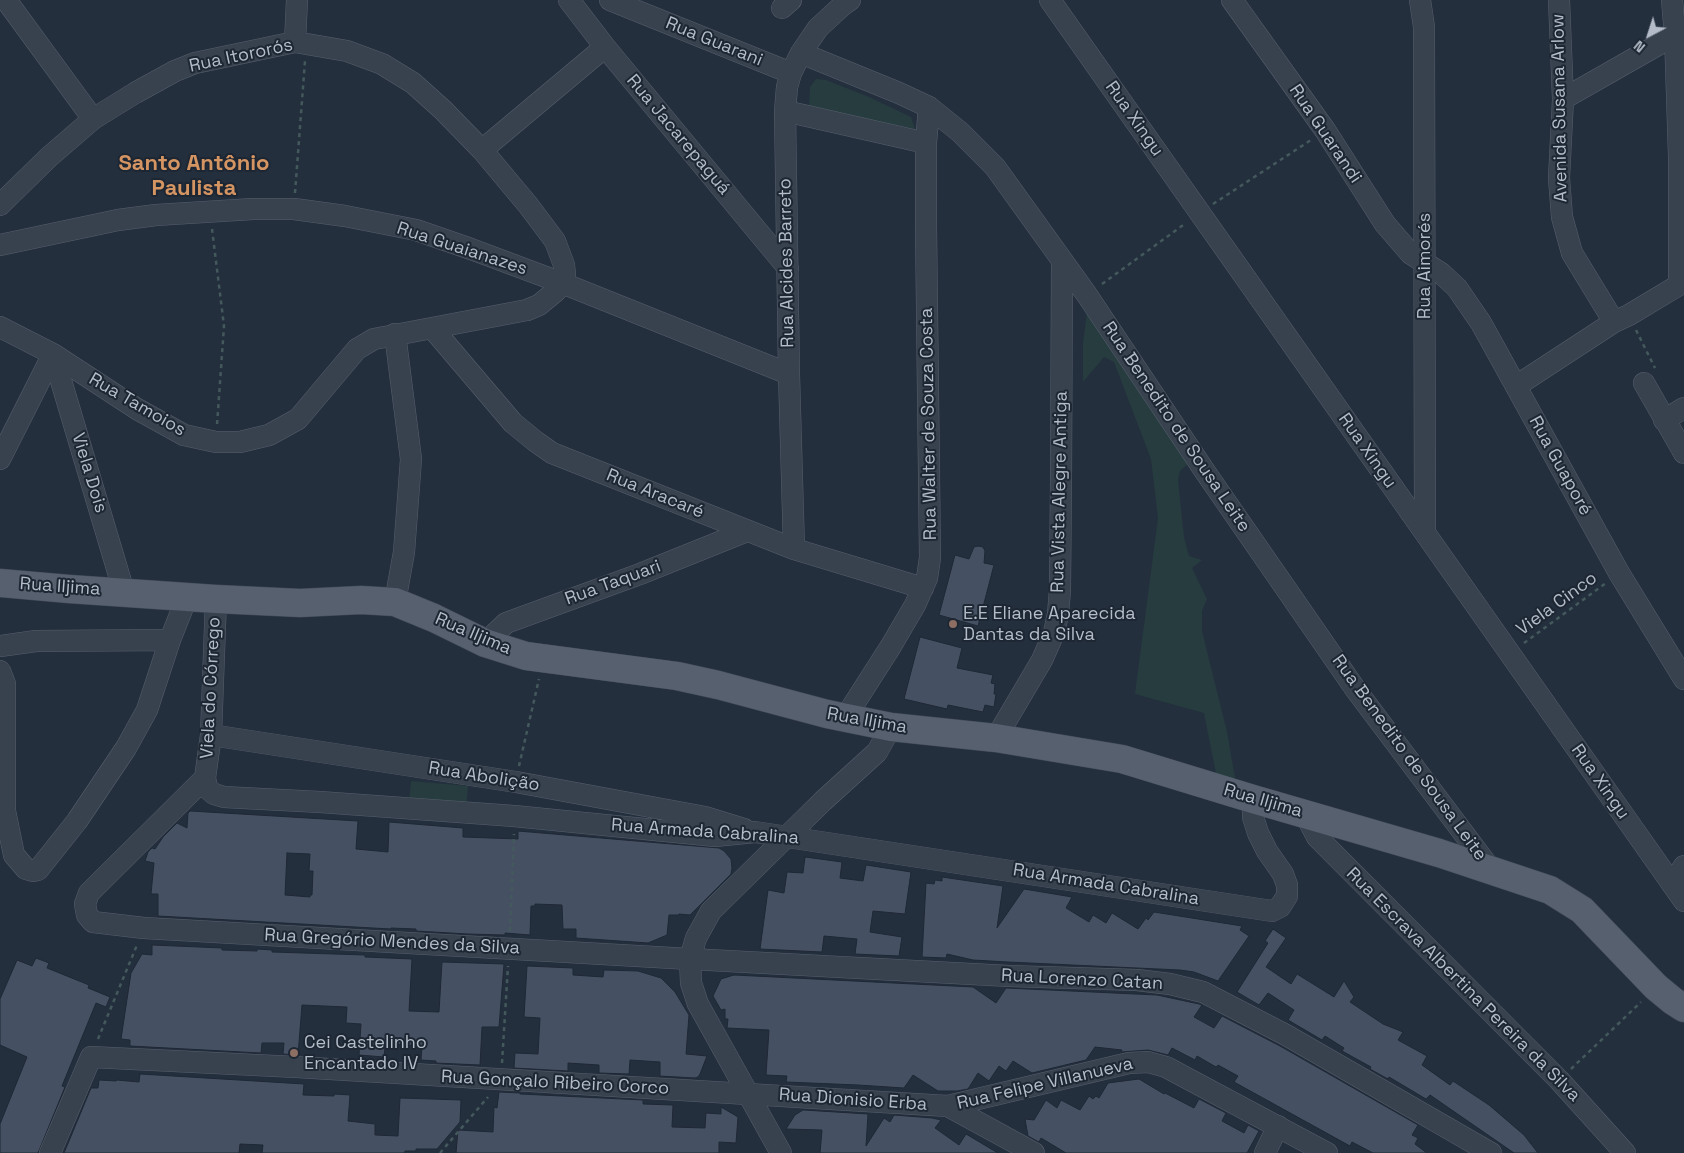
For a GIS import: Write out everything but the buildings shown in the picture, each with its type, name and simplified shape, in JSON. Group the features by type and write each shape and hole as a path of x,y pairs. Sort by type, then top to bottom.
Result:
{"main road":[{"name":"Rua Iljima","path":"0,583 216,599 300,602 361,600 394,602 434,618 485,643 526,656 677,676 845,718 891,727 996,738 1122,759 1439,853 1550,890 1582,910 1656,987 1684,1008"}],"street":[{"path":"6,0 93,119"},
{"path":"297,0 301,42"},
{"name":"Rua Jacarepaguá","path":"569,0 604,47 788,268"},
{"name":"Rua Guarani","path":"610,0 790,73"},
{"name":"Rua Xingu","path":"1050,0 1684,901"},
{"name":"Rua Guarandi","path":"1232,0 1324,130 1385,224 1411,254 1425,262"},
{"name":"Rua Aimorés","path":"1420,0 1424,27 1425,532"},
{"name":"Avenida Susana Arlow","path":"1559,0 1563,99 1559,178 1562,217 1572,252 1622,319"},
{"path":"1516,386 1622,319 1682,284 1680,33 1672,0"},
{"name":"Rua Alcides Barreto","path":"794,549 788,374 787,87 790,73 801,53 818,28 843,2"},
{"path":"1563,99 1680,33"},
{"name":"Rua Itororós","path":"0,205 49,157 93,119 175,71 195,63 301,42 347,51 382,64 413,83 444,110 482,150 555,241 564,265 565,274 562,283"},
{"path":"482,150 604,47"},
{"name":"Rua Benedito de Sousa Leite","path":"801,53 869,80 929,107 960,132 995,168 1087,295 1211,481 1356,690 1492,871"},
{"name":"Rua Walter de Souza Costa","path":"845,718 891,646 923,588 927,578 930,558 926,142 929,107"},
{"path":"786,111 926,142"},
{"name":"Rua Guaianazes","path":"0,245 118,220 210,210 294,210 345,216 416,230 562,283 788,374"},
{"name":"Rua Vista Alegre Antiga","path":"996,738 1042,660 1054,633 1058,614 1062,472 1062,260"},
{"name":"Rua Guaporé","path":"1425,262 1457,288 1481,323 1619,573 1684,680"},
{"name":"Rua Tamoios","path":"0,327 53,354 137,409 184,435 216,442 240,442 269,435 298,419 357,349 374,340 395,334 434,329 527,310 539,305 556,291 562,283"},
{"name":"Rua Aracaré","path":"434,329 514,423 552,453 794,549 923,588"},
{"path":"394,602 404,552 411,459 395,334"},
{"path":"0,459 53,354"},
{"name":"Viela Dois","path":"53,354 124,592"},
{"path":"1650,376 1664,420 1684,454"},
{"path":"1664,420 1684,408"},
{"name":"Rua Taquari","path":"485,643 506,623 640,574 747,531"},
{"path":"0,671 5,684 4,811 14,855 26,870 34,871 38,870 78,821 126,748 147,710 170,640 187,597"},
{"name":"Viela do Córrego","path":"205,778 211,735 216,599"},
{"path":"0,646 36,641 170,640"},
{"path":"781,1153 698,1004 692,984 690,960 696,938 711,911 788,837 822,801 877,752 891,727"},
{"name":"Rua Abolição","path":"211,735 516,782 705,817 755,832"},
{"name":"Rua Armada Cabralina","path":"205,778 207,788 214,794 224,797 514,816 716,836 755,832 1272,911 1280,907 1287,896 1287,885 1283,874 1267,851 1258,833 1252,817 1252,799"},
{"name":"Rua Gregório Mendes da Silva","path":"205,778 89,893 85,904 87,915 93,922 144,928 690,960"},
{"name":"Rua Escrava Albertina Pereira da Silva","path":"1304,814 1317,837 1559,1080 1625,1153"},
{"path":"1672,884 1684,866"},
{"name":"Rua Lorenzo Catan","path":"690,960 1009,976 1137,980 1170,984 1203,992 1286,1035 1491,1153"},
{"path":"50,1153 91,1057"},
{"name":"Rua Gonçalo Ribeiro Corco","path":"91,1057 296,1067 749,1094"},
{"name":"Rua Felipe Villanueva","path":"948,1106 1129,1063 1148,1062 1166,1067 1328,1153"},
{"name":"Rua Dionisio Erba","path":"749,1094 948,1106 1034,1153"},
{"path":"1265,1153 1278,1126"}],"path":[{"path":"294,210 301,42"},
{"path":"210,210 224,326 216,442"},
{"path":"1622,319 1650,376"},
{"name":"Viela Cinco","path":"1509,654 1619,573"},
{"path":"516,782 535,699"},
{"path":"440,1153 500,1080 509,949 514,816"},
{"path":"91,1057 144,928"},
{"path":"1559,1080 1656,987"}],"green space":[{"path":"816,79 826,80 869,97 911,117 915,129 809,108 810,87"},
{"path":"1087,312 1190,462 1180,471 1178,480 1184,537 1189,556 1202,560 1192,568 1207,599 1202,611 1202,631 1227,732 1236,784 1217,778 1204,713 1135,694 1158,518 1151,459 1114,362 1104,357 1083,382 1083,343"},
{"path":"411,781 468,786 466,809 409,804"}],"place":[{"name":"E.E Eliane Aparecida Dantas da Silva","path":"953,624"},
{"name":"Cei Castelinho Encantado IV","path":"294,1053"}],"district":[{"name":"Santo Antônio Paulista","path":"194,176"}]}
